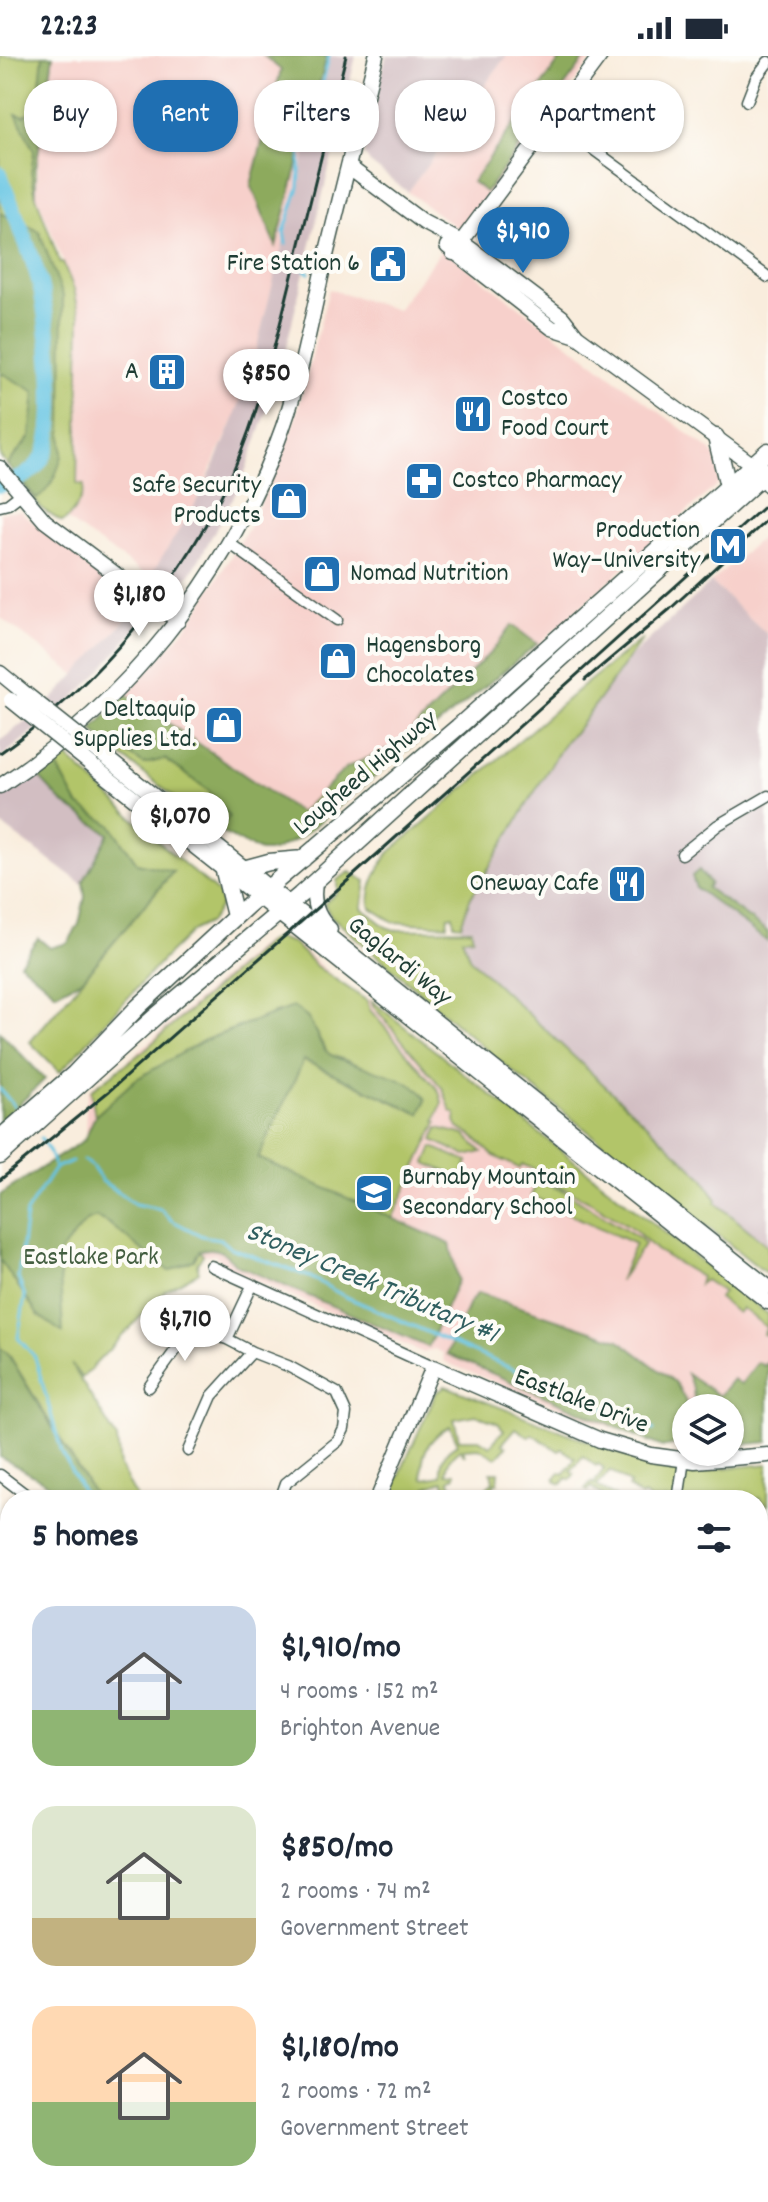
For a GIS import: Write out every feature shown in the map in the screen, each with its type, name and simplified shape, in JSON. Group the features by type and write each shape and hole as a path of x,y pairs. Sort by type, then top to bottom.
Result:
{"main road":[{"path":"716,437 728,486"},
{"name":"Lougheed Highway","path":"0,1156 78,1078 316,880 764,473 768,451"},
{"name":"Lougheed Highway","path":"78,1078 138,1007 235,916 458,727 728,486 764,473"},
{"path":"247,868 269,862 303,859"},
{"path":"224,871 235,916"},
{"name":"Lougheed Highway","path":"0,1138 48,1105"}],"street":[{"path":"0,786 67,738 129,679 178,621 229,543 266,469 289,408 376,56"},
{"path":"582,80 600,56"},
{"path":"747,101 756,78 768,62"},
{"path":"457,247 529,152"},
{"path":"597,152 768,277"},
{"path":"348,166 457,247 562,317 577,336 764,473"},
{"path":"0,468 21,495 65,538 178,621"},
{"path":"0,506 21,495"},
{"path":"229,543 337,620"},
{"name":"Gaglardi Way","path":"0,673 11,694 247,868 265,892"},
{"name":"Gaglardi Way","path":"98,760 224,871 265,892 768,1302"},
{"path":"682,854 718,825 768,796"},
{"path":"316,880 314,902 323,922 360,961"},
{"name":"Gaglardi Way","path":"284,908 360,961 768,1287"},
{"name":"Eastlake Drive","path":"211,1266 600,1440 672,1458"},
{"path":"227,1339 252,1286"},
{"path":"149,1387 183,1340 208,1333 328,1386 341,1398 346,1413 344,1429 338,1441 286,1483 284,1490"},
{"path":"188,1451 212,1396 252,1352"},
{"path":"381,1490 433,1367"},
{"name":"Eastlake Drive","path":"744,1458 768,1455"},
{"path":"680,1490 683,1466"},
{"path":"0,1475 20,1490"}],"shaded area":[{"path":"53,56 330,56 324,80 254,80 254,152 306,152 252,366 234,419 194,506 150,578 67,520 72,511 74,289 37,195 39,152 117,152 117,80 49,80"},
{"path":"330,56 356,56 350,80 324,80"},
{"path":"386,56 506,56 489,80 395,80 395,152 437,152 408,192 370,163 364,154 379,152 379,87"},
{"path":"506,56 594,56 576,80 511,80 511,152 523,152 466,229 458,229 408,192 437,152 495,152 495,80 489,80"},
{"path":"306,152 333,152 278,381 241,483 195,567 168,603 161,600 94,678 63,708 0,758 0,741 52,700 152,592 144,586 194,506 215,464 252,366"},
{"path":"442,249 710,450 716,458 719,483 534,648 511,627 491,652 396,746 347,767 300,813 126,694 193,618 248,529 294,425 329,289 397,310"},
{"path":"21,511 39,528 141,603 76,675 0,617 0,513"},
{"path":"768,532 768,635 711,582"},
{"path":"711,582 768,635 768,1246 715,1203 717,1199 703,1178 470,959 463,947 461,925 470,899 566,740 577,730 626,661"},
{"path":"36,774 109,834 85,886 0,824 0,798"},
{"name":"Burnaby Mountain Secondary School","path":"278,937 293,941 339,982 367,1000 371,999 768,1315 768,1443 744,1445 744,1394 672,1394 672,1446 669,1446 604,1425 452,1365 444,1361 443,1353 434,1349 424,1353 226,1267 215,1254 203,1255 85,1149 89,1089 117,1070 264,942"}],"green space":[{"path":"0,56 53,56 49,80 24,80 24,152 38,152 36,196 60,263 63,263 74,289 80,316 77,484 84,485 70,516 62,522 42,509 0,456"},
{"path":"43,56 53,56 49,80 40,80"},
{"path":"264,56 327,56 321,80 278,80 281,70"},
{"path":"563,56 587,56 569,80 546,80"},
{"path":"16,114 24,116 24,130"},
{"path":"511,128 511,152 516,152 486,192 472,182"},
{"path":"34,152 38,152 36,196 31,172"},
{"path":"260,152 301,152 276,246 251,185"},
{"path":"0,213 39,231 63,296 62,456 50,485 37,499 7,465 30,437 35,392 3,374 0,376"},
{"path":"512,625 537,644 301,837 273,851 260,851 218,831 229,817 207,789 165,759 144,764 111,743 107,745 92,730 126,694 300,813 347,767 396,746 491,652"},
{"path":"643,638 577,730 566,740 470,899 461,925 454,924 453,915 448,916 447,925 393,922 371,908 371,887 389,853 579,689"},
{"path":"111,743 144,764 164,759 207,789 230,818 218,831 107,745"},
{"path":"63,753 218,893 221,905 210,922 193,930 166,956 60,1072 30,1042 173,872 137,863 111,825 78,805 54,761"},
{"path":"54,761 78,805 111,825 137,863 173,871 83,979 56,993 20,963 38,938 50,948 68,943 79,924 85,897 83,882 109,834 62,802 36,774"},
{"path":"699,870 710,883 707,888 768,932 768,942 696,888 692,876"},
{"path":"350,872 366,881 362,908 386,927 395,930 471,929 473,937 462,938 470,959 703,1178 716,1203 768,1246 768,1275 491,1054 331,916 324,904 337,892 337,880"},
{"path":"277,938 293,943 316,966 367,1001 370,1010 439,1091 442,1102 437,1122 392,1219 258,1158 303,1060 419,1114 426,1100 391,1077 328,1054 307,1017 279,1011 203,1041 135,1080 95,1116 91,1090 142,1052 269,941"},
{"path":"371,1000 768,1314 767,1328 742,1308 737,1313 719,1298 723,1292 705,1280 699,1284 701,1277 656,1250 634,1229 591,1202 538,1179 540,1172 522,1164 519,1168 494,1156 470,1134 458,1128 456,1114 451,1111 443,1089"},
{"path":"293,1007 308,1019 331,1055 398,1078 421,1092 426,1100 420,1114 304,1060 258,1158 450,1244 458,1280 428,1347 236,1265 215,1249 199,1251 194,1260 169,1271 96,1217 86,1221 59,1254 63,1333 38,1315 0,1260 0,1195 84,1140 95,1116 135,1080 203,1041"},
{"path":"0,1032 45,1079 0,1123"},
{"path":"438,1128 465,1135 482,1152 466,1156 433,1140"},
{"path":"433,1147 468,1162 461,1178 426,1163"},
{"name":"Eastlake Park","path":"85,1149 203,1255 197,1264 199,1272 165,1291 82,1378 71,1364 117,1439 120,1467 133,1490 91,1490 8,1353 0,1349 0,1260 40,1315"},
{"path":"535,1181 562,1190 641,1239 644,1244 619,1282 635,1244 531,1196"},
{"path":"478,1293 619,1340 676,1383 682,1394 672,1394 672,1445 662,1447 447,1354 469,1303"},
{"path":"0,1349 7,1353 91,1490 51,1490 48,1484 0,1457"},
{"path":"758,1362 764,1366 768,1362 768,1442 744,1445 744,1394 721,1394 733,1379 741,1384"},
{"path":"687,1374 716,1394 694,1394"},
{"path":"445,1386 663,1470 681,1472 768,1464 768,1490 632,1490 628,1487 630,1484 610,1470 597,1486 604,1490 591,1487 586,1490 604,1468 583,1456 571,1470 574,1474 570,1480 567,1478 562,1484 557,1482 555,1478 560,1472 564,1474 575,1458 516,1428 502,1444 506,1447 496,1458 479,1448 463,1449 465,1456 460,1449 451,1457 446,1474 455,1473 449,1480 457,1490 448,1490 443,1481 426,1487 427,1490 392,1490 436,1393","holes":["476,1415 498,1423 504,1430 490,1446 479,1439 459,1439 454,1419","450,1426 458,1444 444,1457 441,1476 423,1479 424,1455 436,1436"]},
{"path":"491,1472 499,1472 498,1483 494,1483 494,1490 484,1490 493,1481"}],"waterway":[{"path":"286,244 284,232 299,187 301,149 312,131 329,56"},
{"path":"0,174 40,284 49,348 52,401 51,426 41,460 33,470 0,485"},
{"path":"302,267 309,273"},
{"path":"0,1089 14,1106"},
{"path":"41,1138 55,1168 26,1213 18,1278 25,1296 18,1338 35,1357 62,1453 82,1490"},
{"name":"Stoney Creek Tributary #1","path":"83,1160 91,1165 102,1181 135,1204 160,1209 171,1220 202,1236 220,1239 231,1248 310,1277 344,1296 654,1430"},
{"name":"Stoney Creek Tributary #1","path":"55,1168 72,1161"}],"railway":[{"path":"0,753 72,695 135,627 189,552 233,471 266,377 346,56"},
{"path":"0,1180 108,1092 768,503"},
{"path":"585,680 670,609 768,519"}],"place":[{"name":"Fire Station 6","path":"388,264"},
{"name":"A","path":"167,372"},
{"name":"Costco Food Court","path":"473,414"},
{"name":"Costco Pharmacy","path":"424,481"},
{"name":"Safe Security Products","path":"289,501"},
{"name":"Production Way–University","path":"728,546"},
{"name":"Nomad Nutrition","path":"322,574"},
{"name":"Hagensborg Chocolates","path":"338,661"},
{"name":"Deltaquip Supplies Ltd.","path":"224,725"},
{"name":"Oneway Cafe","path":"627,884"},
{"name":"Burnaby Mountain Secondary School","path":"374,1193"}]}
